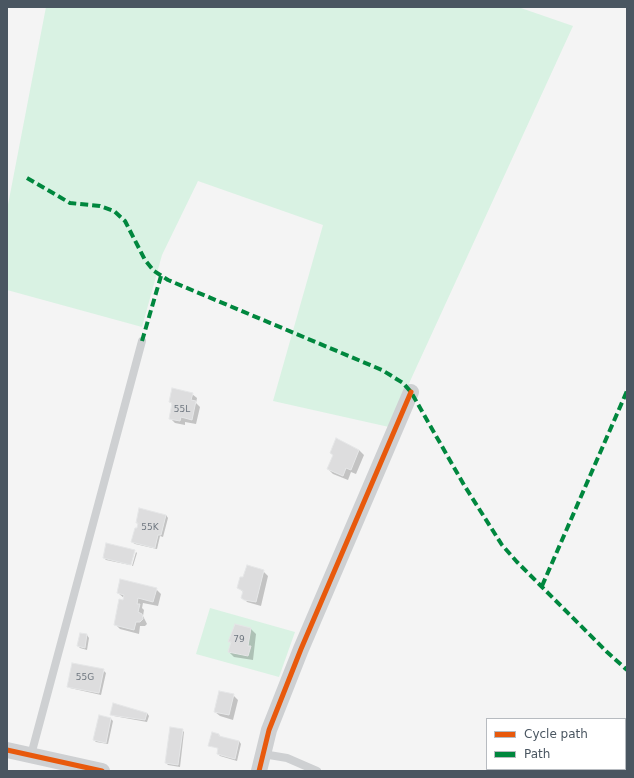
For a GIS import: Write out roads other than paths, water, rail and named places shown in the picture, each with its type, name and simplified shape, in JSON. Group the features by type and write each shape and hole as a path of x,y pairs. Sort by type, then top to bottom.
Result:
{"street":[{"path":"259,771 269,730 301,649 411,392"},
{"path":"7,750 102,771"}],"lane":[{"path":"31,755 142,341"},
{"path":"263,754 286,758 317,771"}]}
